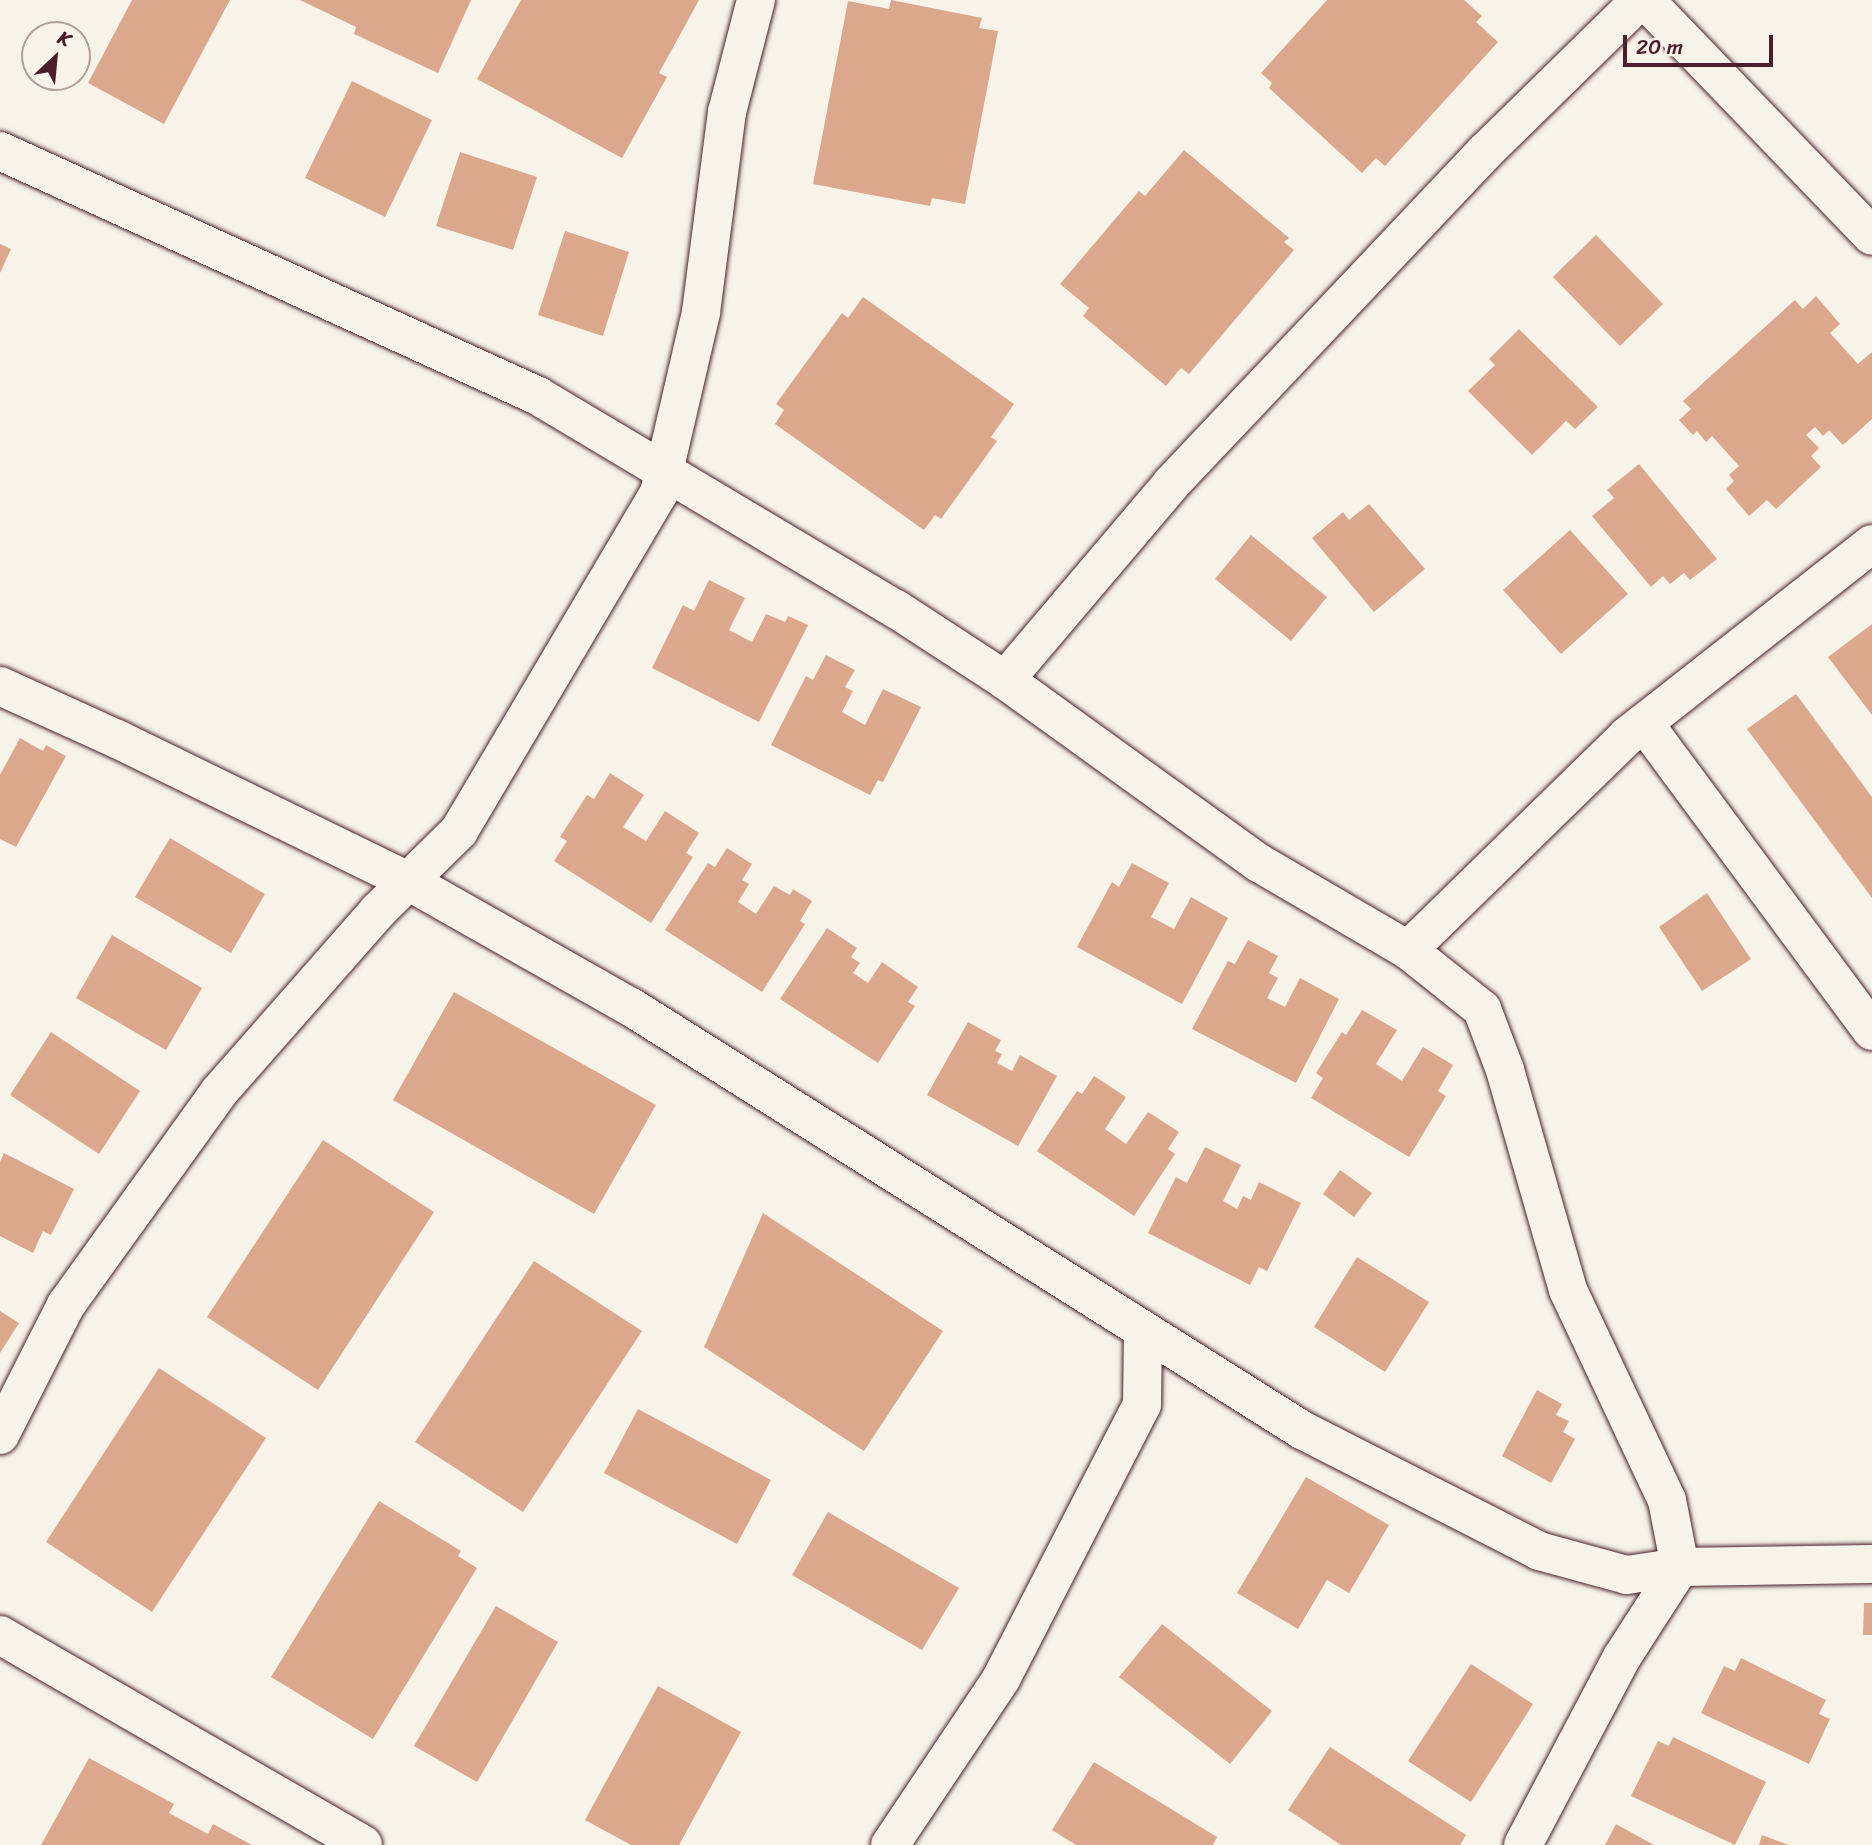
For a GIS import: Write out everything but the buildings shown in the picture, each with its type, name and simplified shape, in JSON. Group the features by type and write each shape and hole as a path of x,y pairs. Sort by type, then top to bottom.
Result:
{"street":[{"path":"0,1436 66,1305 219,1092 369,921 459,831 659,493 701,312 727,112 756,0"},
{"path":"1005,680 1171,484 1485,152 1642,0 1872,236"},
{"path":"0,151 538,397 896,609 1005,680 1258,863 1408,950 1482,1009 1505,1070 1568,1290 1667,1500 1681,1567 1622,1657 1523,1845"},
{"path":"1408,950 1644,723 1872,544"},
{"path":"0,686 117,739 408,881 631,1007 1302,1430 1539,1551 1627,1575 1681,1567 1872,1564"},
{"path":"1644,723 1860,991 1872,1031"},
{"path":"890,1845 1002,1679 1142,1405 1143,1330"},
{"path":"0,1635 362,1845"}]}
